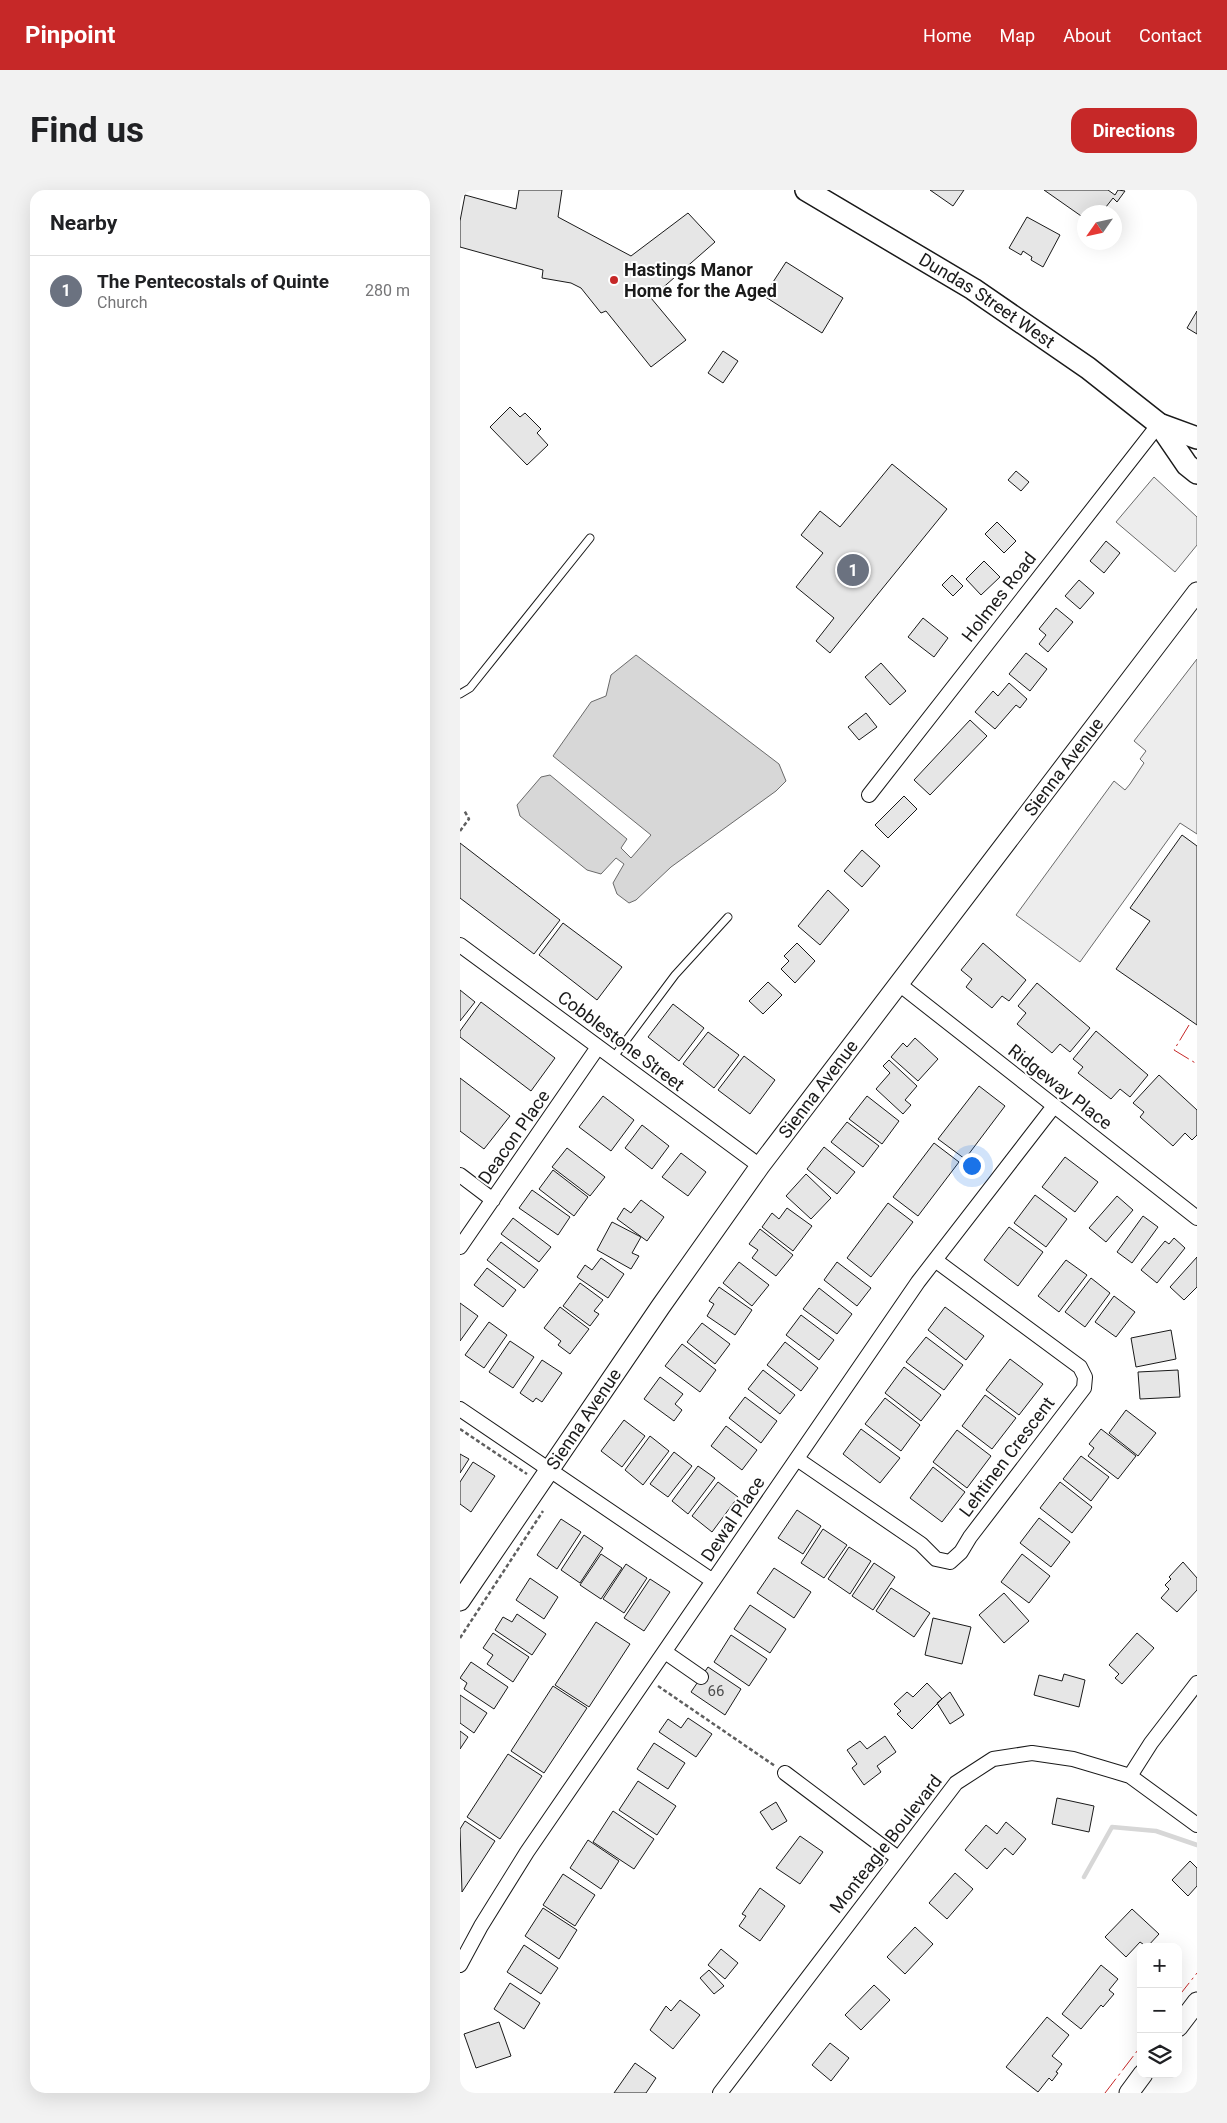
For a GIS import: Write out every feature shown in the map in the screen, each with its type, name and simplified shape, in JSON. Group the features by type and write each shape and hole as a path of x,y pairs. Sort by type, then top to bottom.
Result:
{"main road":[{"name":"Dundas Street West","path":"806,190 974,289 1088,368 1160,424 1197,438"},
{"name":"Dundas Street West","path":"1160,424 1186,464 1197,473"}],"street":[{"name":"Holmes Road","path":"869,795 1160,424"},
{"name":"Sienna Avenue","path":"460,1601 548,1469 760,1166 1197,592"},
{"name":"Cobblestone Street","path":"460,944 760,1166"},
{"name":"Ridgeway Place","path":"900,984 1197,1218"},
{"name":"Deacon Place","path":"460,1247 598,1047"},
{"name":"Dewal Place","path":"460,1966 481,1926 527,1852 797,1459 936,1260 1054,1106"},
{"path":"460,1175 492,1200"},
{"name":"Lehtinen Crescent","path":"797,1459 921,1544 936,1559 950,1562 961,1552 970,1537 1084,1388 1085,1377 1080,1367 936,1260"},
{"path":"460,1409 713,1581"},
{"path":"665,1652 701,1677"},
{"path":"1130,1776 1151,1743 1197,1684"},
{"name":"Monteagle Boulevard","path":"720,2093 956,1783 993,1760 1032,1753 1074,1758 1130,1776 1197,1824"},
{"path":"786,1773 898,1858"},
{"path":"1182,2022 1197,2002"},
{"path":"1129,2093 1140,2078"}],"lane":[{"path":"460,694 470,688 590,538"},
{"path":"613,1058 675,975 728,917"}],"path":[{"path":"460,831 469,819 464,810"},
{"path":"460,1638 545,1509"},
{"path":"646,1678 786,1773"}],"shaded area":[{"path":"1154,477 1197,517 1197,545 1175,572 1116,522"},
{"path":"636,655 779,764 786,781 776,791 671,867 636,900 629,903 617,894 613,883 624,864 616,858 601,874 587,870 520,816 517,805 541,777 550,775 627,839 621,848 631,858 651,835 553,756 591,702 606,696 611,675"},
{"path":"1197,659 1197,834 1180,823 1080,962 1016,915 1114,781 1125,790 1130,784 1144,763 1140,759 1146,751 1134,741"}],"building":[{"name":"Hastings Manor Home for the Aged","path":"519,190 562,190 558,217 631,256 688,213 715,242 651,298 686,340 651,367 606,311 601,313 581,288 571,283 542,278 543,270 460,247 460,221 465,195 516,209"},
{"path":"930,190 964,190 953,206"},
{"path":"1044,190 1108,190 1115,195 1118,190 1125,191 1117,202 1113,198 1108,205 1077,205 1077,213"},
{"path":"1027,217 1060,235 1043,267 1031,260 1032,257 1023,251 1021,255 1009,248"},
{"path":"786,262 843,298 822,333 764,296"},
{"path":"1197,311 1197,334 1187,328"},
{"path":"723,351 738,361 723,383 708,373"},
{"path":"510,407 520,417 525,413 541,429 537,433 548,445 527,465 490,427"},
{"path":"892,464 947,509 830,653 816,641 834,618 796,587 823,553 801,535 820,511 840,527"},
{"path":"1016,471 1029,482 1021,491 1008,480"},
{"path":"997,522 1016,541 1004,553 985,534"},
{"path":"1106,541 1120,553 1104,573 1090,561"},
{"path":"984,561 1000,577 981,595 966,579"},
{"path":"952,575 963,586 953,596 942,585"},
{"path":"1079,580 1094,593 1080,609 1065,596"},
{"path":"1056,608 1073,622 1048,652 1039,644 1046,635 1039,629"},
{"path":"923,618 948,638 934,657 908,637"},
{"path":"1026,653 1047,669 1030,691 1009,674"},
{"path":"881,663 906,691 890,705 865,677"},
{"path":"1009,683 1027,699 1020,708 1016,705 995,729 975,712 993,691 998,696"},
{"path":"866,713 877,727 859,740 848,727"},
{"path":"970,720 987,736 930,795 914,780"},
{"path":"904,796 917,809 888,838 875,825"},
{"path":"1182,835 1197,846 1197,1025 1116,969 1150,921 1130,908"},
{"path":"460,843 560,920 534,954 460,898"},
{"path":"862,850 880,866 862,887 844,871"},
{"path":"828,890 849,910 820,945 798,926"},
{"path":"563,923 622,967 597,1000 539,955"},
{"path":"797,943 815,961 795,983 781,969 789,961 784,956"},
{"path":"983,943 1026,980 1009,1001 1002,996 992,1008 966,987 972,979 961,970"},
{"path":"768,982 782,995 763,1014 749,1001"},
{"path":"1037,983 1090,1028 1070,1052 1060,1044 1052,1053 1017,1024 1026,1013 1018,1006"},
{"path":"460,990 475,1002 460,1021"},
{"path":"481,1002 555,1058 531,1091 460,1037 460,1031"},
{"path":"673,1004 704,1028 679,1061 648,1037"},
{"path":"1096,1031 1148,1075 1130,1097 1120,1089 1111,1099 1078,1073 1083,1067 1073,1059"},
{"path":"708,1032 739,1055 714,1088 683,1064"},
{"path":"915,1038 938,1059 918,1081 891,1057 903,1043 907,1047"},
{"path":"744,1056 775,1080 750,1114 718,1090"},
{"path":"889,1060 917,1086 905,1100 911,1105 903,1114 876,1089 890,1073 883,1066"},
{"path":"1159,1075 1197,1110 1197,1135 1192,1140 1185,1133 1173,1146 1140,1117 1144,1112 1133,1103"},
{"path":"460,1078 510,1116 484,1149 460,1131"},
{"path":"979,1086 1005,1106 965,1159 938,1139"},
{"path":"603,1096 634,1120 611,1151 579,1127"},
{"path":"867,1096 899,1121 882,1144 849,1119"},
{"path":"847,1122 879,1146 863,1167 831,1142"},
{"path":"642,1125 669,1146 652,1169 625,1148"},
{"path":"934,1143 959,1162 918,1216 893,1197"},
{"path":"824,1147 855,1172 837,1194 807,1169"},
{"path":"567,1148 605,1177 590,1196 552,1167"},
{"path":"681,1153 706,1172 688,1196 662,1177"},
{"path":"1065,1157 1098,1182 1075,1212 1042,1187"},
{"path":"553,1170 588,1197 574,1216 539,1189"},
{"path":"806,1174 831,1198 811,1219 786,1196"},
{"path":"532,1190 570,1217 558,1235 519,1208"},
{"path":"1035,1195 1067,1219 1046,1247 1014,1223"},
{"path":"1117,1196 1133,1210 1106,1242 1089,1228"},
{"path":"641,1200 664,1217 647,1241 617,1219 624,1208 631,1213"},
{"path":"888,1203 913,1222 871,1277 847,1258"},
{"path":"787,1208 812,1226 793,1251 762,1227 772,1213 779,1219"},
{"path":"1143,1216 1158,1227 1132,1263 1117,1252"},
{"path":"513,1218 551,1247 539,1262 501,1234"},
{"path":"612,1222 641,1237 632,1253 639,1256 631,1269 597,1250"},
{"path":"1009,1227 1043,1252 1018,1286 984,1260"},
{"path":"760,1229 793,1255 776,1276 752,1258 758,1250 749,1244"},
{"path":"1174,1238 1185,1248 1157,1283 1141,1270 1165,1241 1169,1244"},
{"path":"501,1242 538,1270 524,1288 487,1260"},
{"path":"1197,1257 1197,1287 1184,1300 1170,1287"},
{"path":"601,1258 624,1274 608,1298 577,1277 585,1265 592,1270"},
{"path":"1066,1260 1087,1275 1059,1312 1038,1296"},
{"path":"739,1262 769,1285 752,1306 723,1283"},
{"path":"837,1262 871,1288 857,1306 824,1280"},
{"path":"487,1268 516,1290 503,1307 474,1285"},
{"path":"1091,1278 1110,1293 1085,1327 1065,1312"},
{"path":"580,1283 603,1300 594,1311 599,1314 590,1326 563,1306"},
{"path":"719,1287 752,1310 735,1335 707,1316 714,1304 709,1301"},
{"path":"819,1288 852,1314 837,1334 803,1309"},
{"path":"1114,1296 1135,1312 1116,1337 1095,1322"},
{"path":"460,1303 478,1316 460,1341"},
{"path":"560,1307 589,1329 570,1354 558,1345 561,1341 544,1328"},
{"path":"945,1307 984,1336 966,1360 928,1330"},
{"path":"801,1315 834,1340 819,1360 786,1335"},
{"path":"489,1322 507,1335 484,1368 465,1355"},
{"path":"702,1323 730,1344 715,1364 687,1342"},
{"path":"1171,1330 1176,1359 1136,1367 1131,1338"},
{"path":"926,1337 963,1365 944,1390 906,1362"},
{"path":"510,1341 534,1357 513,1388 489,1372"},
{"path":"785,1342 818,1368 801,1391 767,1365"},
{"path":"682,1344 716,1370 700,1392 665,1366"},
{"path":"1010,1359 1043,1384 1019,1415 986,1390"},
{"path":"542,1360 562,1373 542,1402 536,1398 533,1402 520,1393"},
{"path":"904,1367 941,1395 921,1421 885,1393"},
{"path":"763,1370 795,1395 780,1414 748,1389"},
{"path":"1178,1370 1180,1397 1140,1399 1138,1372"},
{"path":"660,1377 683,1394 675,1404 682,1410 674,1421 644,1399"},
{"path":"985,1395 1016,1418 992,1449 962,1426"},
{"path":"745,1397 777,1421 761,1443 729,1418"},
{"path":"885,1398 920,1425 901,1451 865,1424"},
{"path":"1126,1410 1156,1433 1138,1456 1109,1433"},
{"path":"624,1420 645,1436 622,1467 601,1451"},
{"path":"726,1426 757,1450 742,1470 711,1446"},
{"path":"861,1429 900,1458 880,1483 843,1454"},
{"path":"1101,1429 1136,1456 1118,1479 1088,1456 1094,1448 1089,1444"},
{"path":"957,1430 991,1456 967,1488 933,1462"},
{"path":"650,1436 669,1451 643,1485 625,1470"},
{"path":"674,1452 692,1466 668,1497 650,1484"},
{"path":"460,1454 469,1459 460,1473"},
{"path":"1081,1456 1109,1477 1091,1501 1063,1479"},
{"path":"473,1462 495,1476 471,1512 460,1504 460,1482"},
{"path":"698,1466 715,1478 688,1514 672,1501"},
{"path":"933,1467 965,1492 942,1522 910,1498"},
{"path":"718,1482 738,1497 712,1532 692,1516"},
{"path":"1060,1482 1092,1507 1072,1533 1040,1508"},
{"path":"797,1510 821,1526 803,1554 778,1538"},
{"path":"1039,1518 1070,1542 1051,1567 1020,1543"},
{"path":"561,1519 581,1532 557,1569 537,1555"},
{"path":"823,1529 847,1545 824,1578 801,1563"},
{"path":"584,1535 603,1548 580,1583 561,1570"},
{"path":"849,1547 871,1561 850,1594 828,1579"},
{"path":"601,1554 622,1568 601,1599 580,1585"},
{"path":"1022,1554 1050,1576 1029,1603 1001,1582"},
{"path":"1183,1562 1197,1578 1197,1590 1177,1612 1161,1598 1169,1589 1165,1585 1171,1579 1169,1577"},
{"path":"874,1563 895,1577 873,1610 852,1596"},
{"path":"626,1564 647,1578 624,1613 603,1599"},
{"path":"774,1568 811,1592 794,1618 757,1593"},
{"path":"530,1578 558,1597 544,1619 516,1600"},
{"path":"650,1579 670,1592 644,1631 624,1618"},
{"path":"891,1588 930,1613 914,1637 876,1611"},
{"path":"1004,1593 1029,1621 1004,1643 979,1615"},
{"path":"750,1605 786,1629 770,1653 734,1629"},
{"path":"517,1614 546,1634 532,1655 495,1630 503,1617 512,1622"},
{"path":"933,1618 971,1627 962,1664 925,1655"},
{"path":"596,1622 630,1644 589,1707 555,1685"},
{"path":"493,1633 529,1657 513,1682 487,1664 493,1655 483,1648"},
{"path":"1137,1633 1154,1648 1122,1684 1115,1678 1119,1674 1109,1665"},
{"path":"731,1635 767,1659 749,1686 714,1662"},
{"path":"471,1662 508,1687 494,1709 464,1689 467,1683 460,1678"},
{"path":"708,1667 741,1689 725,1715 691,1692"},
{"path":"1064,1674 1085,1680 1079,1707 1034,1695 1039,1675 1062,1681"},
{"path":"927,1683 942,1699 912,1729 897,1714 901,1711 894,1704 907,1692 913,1697"},
{"path":"553,1686 587,1708 544,1773 511,1751"},
{"path":"950,1692 964,1715 950,1724 937,1703"},
{"path":"460,1695 487,1713 474,1733 460,1723"},
{"path":"688,1718 712,1734 696,1757 659,1732 668,1719 681,1728"},
{"path":"460,1731 468,1737 460,1749"},
{"path":"885,1736 896,1752 877,1766 881,1772 864,1785 852,1768 857,1764 847,1750 860,1741 867,1749"},
{"path":"654,1743 685,1763 668,1789 637,1769"},
{"path":"508,1754 542,1776 500,1839 467,1817"},
{"path":"638,1781 676,1806 657,1835 619,1810"},
{"path":"1057,1798 1094,1806 1089,1832 1052,1824"},
{"path":"776,1802 787,1821 772,1830 760,1812"},
{"path":"613,1811 654,1839 634,1869 593,1842"},
{"path":"465,1821 495,1841 462,1892 460,1829"},
{"path":"1006,1822 1026,1839 1013,1855 1005,1848 987,1869 965,1850 986,1825 997,1834"},
{"path":"800,1836 823,1852 800,1884 776,1868"},
{"path":"588,1840 619,1861 601,1889 570,1868"},
{"path":"1190,1861 1197,1868 1197,1886 1188,1896 1172,1880"},
{"path":"955,1873 973,1889 947,1919 929,1903"},
{"path":"563,1874 595,1895 575,1926 543,1905"},
{"path":"760,1888 785,1906 760,1941 739,1926 746,1916 742,1914"},
{"path":"543,1908 577,1930 559,1959 525,1936"},
{"path":"1132,1909 1159,1934 1151,1943 1137,1943 1126,1957 1105,1937"},
{"path":"915,1927 933,1944 905,1974 887,1957"},
{"path":"524,1945 558,1968 541,1994 507,1972"},
{"path":"721,1949 738,1963 725,1979 708,1965"},
{"path":"1101,1965 1118,1979 1109,1990 1114,1994 1103,2007 1101,2005 1081,2029 1062,2014"},
{"path":"709,1970 724,1986 714,1994 700,1978"},
{"path":"510,1983 540,2003 524,2029 494,2009"},
{"path":"874,1985 890,2000 861,2030 845,2015"},
{"path":"680,2000 700,2015 673,2049 650,2030 666,2006 671,2011"},
{"path":"1047,2017 1069,2035 1052,2056 1062,2064 1056,2072 1058,2073 1052,2081 1049,2078 1038,2092 1006,2067"},
{"path":"499,2022 511,2056 476,2068 464,2034"},
{"path":"830,2043 849,2058 831,2081 812,2065"},
{"path":"635,2063 656,2078 646,2093 614,2093"}],"waterway":[{"path":"1084,1877 1112,1827 1156,1831 1197,1845"}],"power":[{"path":"1189,1025 1174,1050 1197,1064"},
{"path":"1182,1992 1197,1973"},
{"path":"1105,2093 1137,2051"}],"place":[{"name":"Hastings Manor Home for the Aged","path":"614,280"},
{"name":"The Pentecostals of Quinte","path":"853,570"}]}
